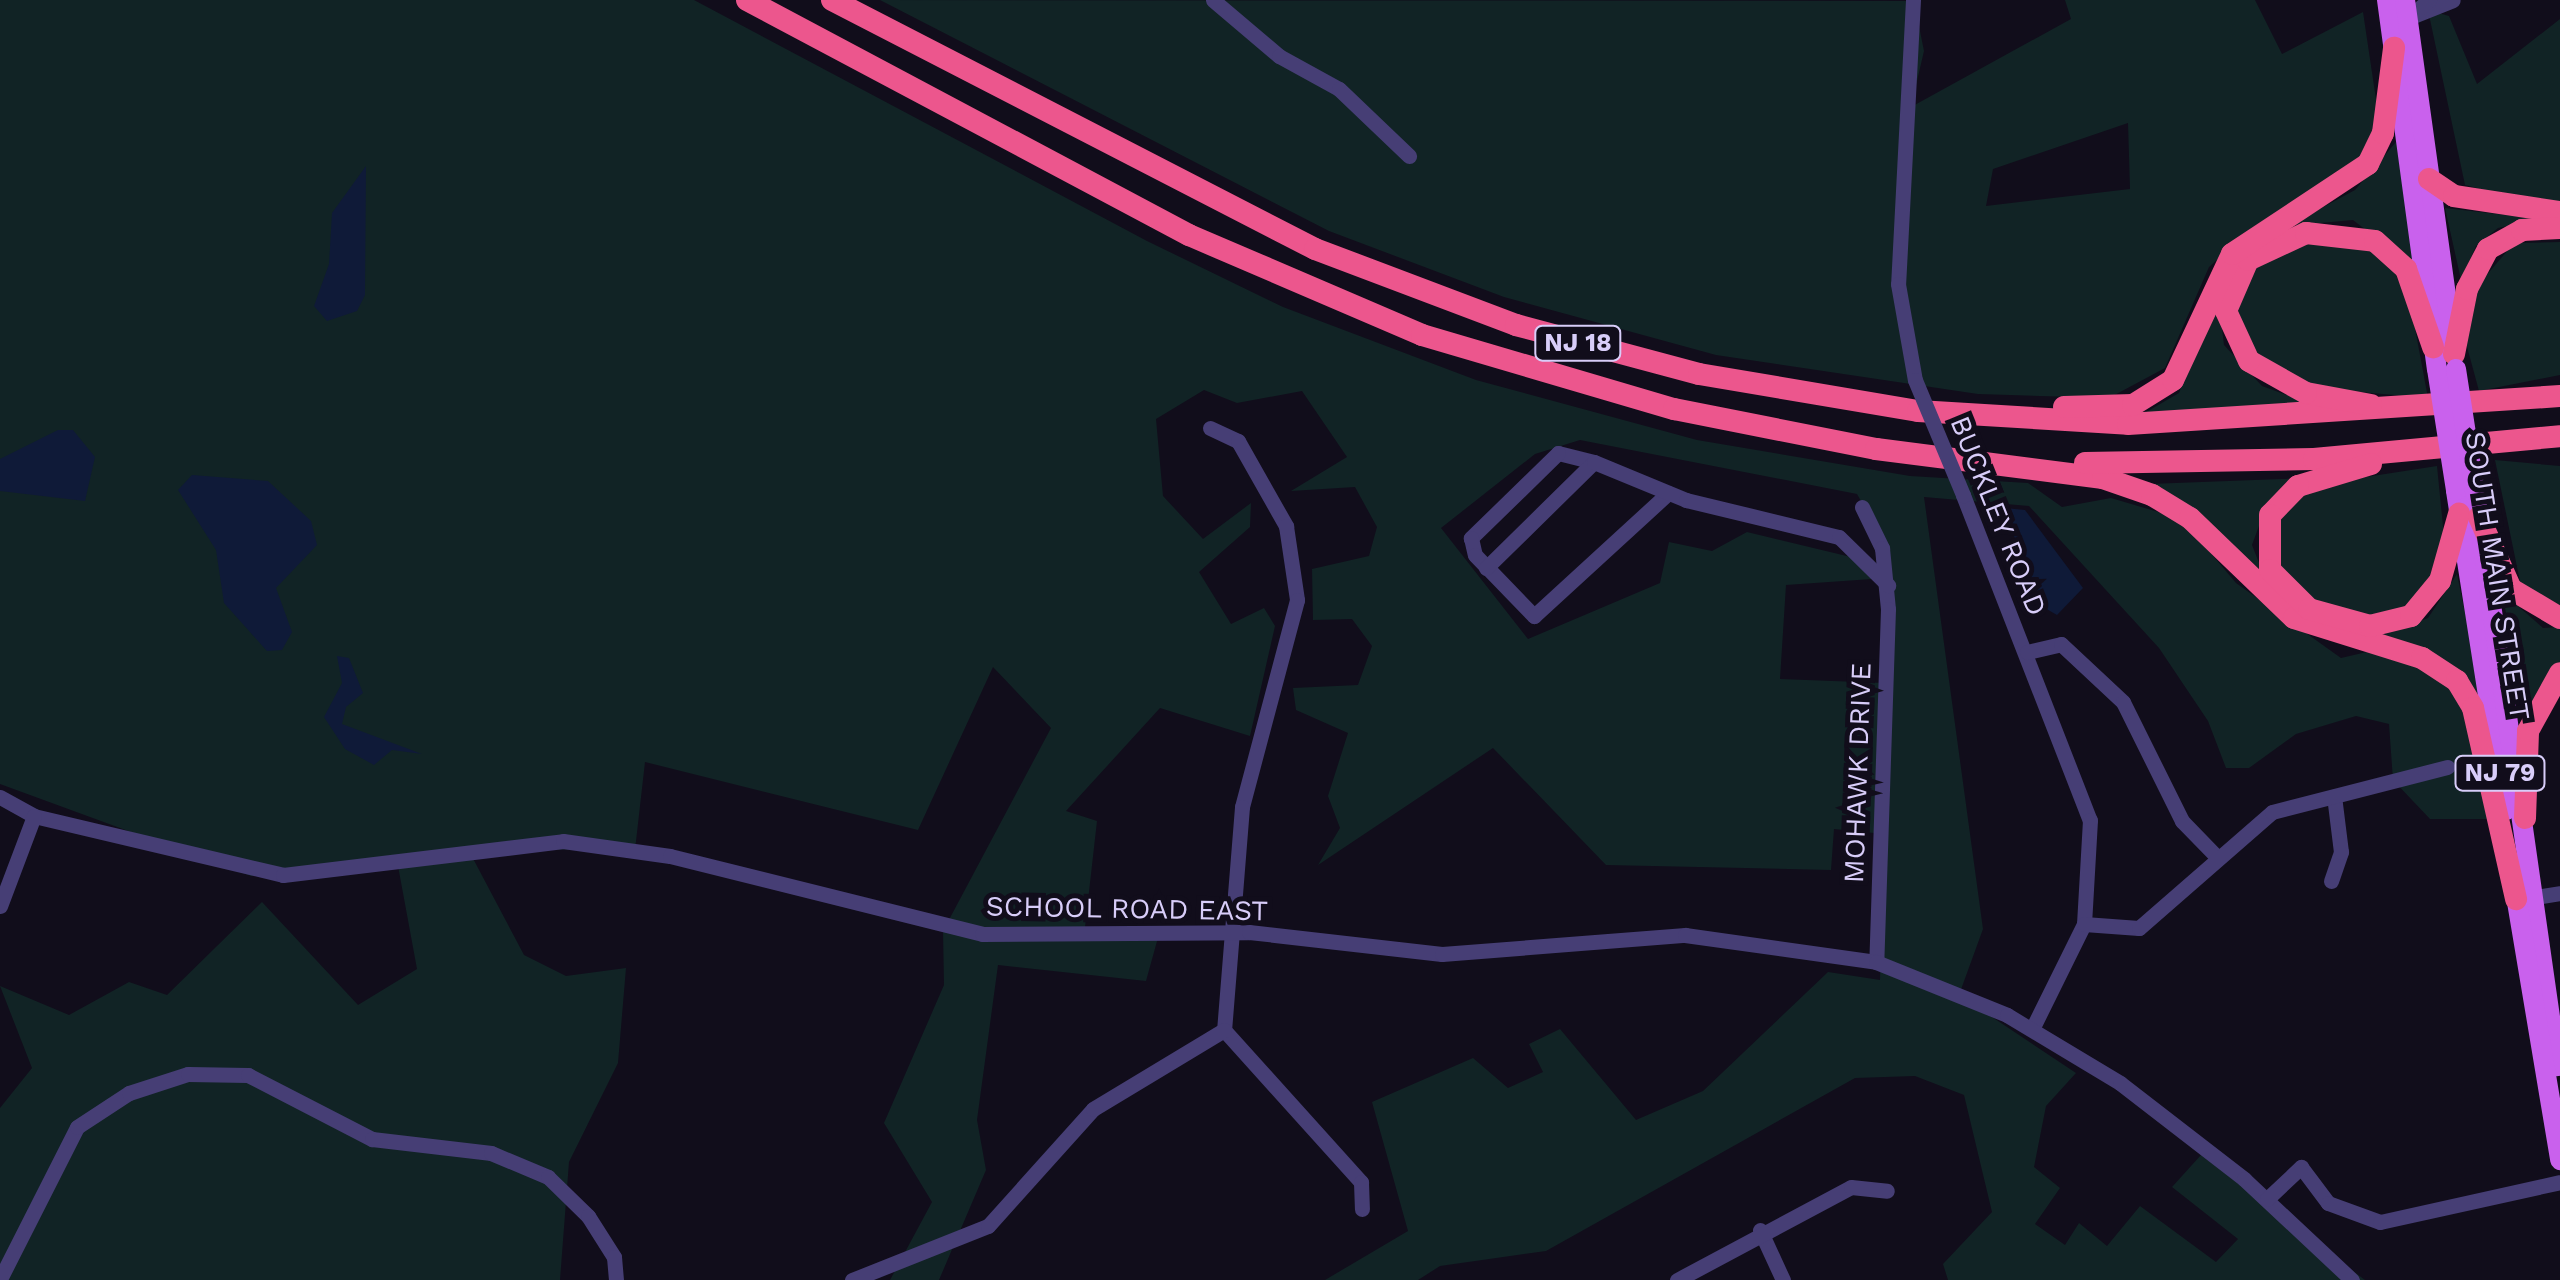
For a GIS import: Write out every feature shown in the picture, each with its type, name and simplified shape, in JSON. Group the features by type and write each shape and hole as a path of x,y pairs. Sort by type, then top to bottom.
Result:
{"highway":[{"name":"NJ 18","path":"747,0 1189,235 1422,335 1674,409 1876,449 2002,462 2244,463 2560,436"},
{"name":"NJ 18","path":"832,0 1198,195 1396,282 1616,354 1888,404 2128,424 2560,396"},
{"path":"1888,404 2112,408 2159,392 2185,364 2232,254 2368,164 2383,133 2394,48"},
{"path":"2429,178 2454,196 2560,212"},
{"path":"2445,360 2484,254 2509,234 2560,228"},
{"path":"2394,408 2306,393 2249,362 2226,311 2239,270 2306,233 2374,241 2403,263 2445,360"},
{"path":"2494,399 2560,382"},
{"path":"2499,443 2560,450"},
{"path":"2436,445 2287,494 2266,526 2270,570 2324,616 2390,624 2436,588 2467,504"},
{"path":"2002,462 2152,495 2190,518 2294,618 2448,672 2473,708 2526,898"},
{"path":"2467,504 2512,590 2560,618"},
{"path":"2525,818 2530,723 2560,673"}],"main road":[{"name":"SOUTH MAIN STREET","path":"2387,0 2526,898 2560,1160"},
{"name":"SOUTH MAIN STREET","path":"2407,9 2429,178 2445,360"},
{"name":"SOUTH MAIN STREET","path":"2467,504 2525,818 2526,898 2560,1088"}],"street":[{"path":"1213,0 1279,56 1339,89 1409,156"},
{"name":"BUCKLEY ROAD","path":"1913,0 1898,284 1915,380 2027,652 2090,820 2084,924 2032,1029"},
{"path":"2407,9 2429,0"},
{"path":"2407,9 2454,0"},
{"path":"1210,428 1238,440 1286,526 1296,568 1297,600 1242,807 1236,932 1224,1030 1361,1182 1362,1210"},
{"path":"1668,493 1537,616 1472,550 1476,531 1558,453 1594,462 1668,493 1839,537 1888,585"},
{"path":"1486,568 1594,462"},
{"name":"MOHAWK DRIVE","path":"1862,506 1888,585 1876,962"},
{"path":"2027,652 2061,644 2123,702 2182,821 2216,856"},
{"path":"2084,924 2138,928 2260,818 2447,767"},
{"path":"2331,881 2341,852 2334,796"},
{"name":"SCHOOL ROAD EAST","path":"0,797 34,816 284,875 562,840 670,856 982,934 1236,932 1442,954 1685,934 1876,962 2032,1029 2136,1094 2266,1199 2352,1280"},
{"path":"0,906 34,816"},
{"path":"2526,898 2560,893"},
{"path":"852,1280 988,1226 1093,1109 1224,1030"},
{"path":"0,1280 77,1127 128,1093 188,1074 248,1075 372,1139 491,1153 548,1177 588,1216 614,1257 616,1280"},
{"path":"2266,1199 2302,1167 2338,1210 2380,1222 2560,1182"},
{"path":"1677,1280 1760,1230 1851,1187 1887,1191"},
{"path":"1760,1230 1783,1280"}],"shaded area":[{"path":"0,0 694,0 1147,241 1283,307 1476,380 1697,440 1910,476 2028,483 2062,507 2111,498 2182,519 2236,583 2341,658 2371,651 2435,673 2460,694 2488,819 2430,819 2393,780 2389,724 2356,716 2296,734 2249,768 2226,768 2208,721 2159,648 2029,506 1924,497 1983,929 1959,995 2076,1073 2046,1106 2034,1167 2060,1188 2035,1224 2065,1245 2079,1223 2107,1246 2140,1206 2216,1262 2238,1239 2172,1187 2201,1155 2365,1280 1948,1280 1943,1264 1992,1212 1964,1095 1915,1076 1855,1078 1546,1251 1440,1266 1418,1280 1325,1280 1408,1231 1372,1102 1473,1058 1508,1088 1543,1072 1529,1044 1560,1029 1636,1120 1703,1091 1828,972 1880,980 1884,834 1834,829 1831,870 1606,865 1493,748 1318,865 1340,828 1328,796 1348,733 1296,710 1293,688 1358,685 1372,646 1352,619 1313,620 1312,569 1369,556 1377,527 1355,487 1291,491 1347,457 1302,391 1237,403 1204,390 1156,419 1163,496 1203,539 1251,503 1250,527 1199,572 1231,624 1264,608 1275,626 1250,736 1160,708 1066,811 1097,821 1084,936 1159,934 1146,981 998,965 977,1120 986,1170 939,1280 890,1280 932,1202 884,1123 944,985 943,931 1051,728 993,667 918,830 645,762 635,850 468,849 524,955 566,976 626,968 618,1063 569,1162 560,1280 0,1280 0,1108 32,1068 0,986 69,1015 129,982 167,995 262,902 358,1005 417,969 398,866 251,876 0,784","holes":["1580,440 1857,494 1890,552 1885,683 1780,679 1786,585 1872,579 1855,558 1747,532 1712,551 1669,542 1660,583 1528,639 1441,528 1535,454"]},
{"path":"880,0 1914,1 1924,51 1911,107 2071,19 2065,0 2255,0 2282,54 2363,12 2381,133 2346,173 2256,225 2209,267 2165,368 2109,398 1978,394 1716,355 1504,297 1329,231","holes":["2128,123 2130,189 1986,206 1993,169"]},
{"path":"2428,10 2449,16 2477,84 2560,19 2560,209 2465,185"},
{"path":"2396,142 2416,269 2353,220 2288,226 2355,190"},
{"path":"2445,208 2541,219 2498,228 2476,246 2461,280"},
{"path":"2334,240 2387,254 2412,312 2428,398 2315,388 2261,367 2237,324 2235,298 2251,269 2291,247"},
{"path":"2560,242 2560,375 2479,391 2466,343 2478,285 2514,243"},
{"path":"2218,295 2224,345 2262,386 2314,405 2141,415 2179,393"},
{"path":"2495,460 2560,466 2560,610 2523,596"},
{"path":"2437,466 2444,536 2430,581 2409,608 2368,621 2313,604 2285,580 2273,552 2279,520 2299,497 2327,483"},
{"path":"2305,478 2266,507 2252,545 2269,588 2149,484"},
{"path":"2457,574 2483,700 2379,636 2428,618"},
{"path":"2502,592 2543,628 2560,627 2560,668 2525,713"}],"water":[{"path":"366,166 365,295 357,311 327,321 314,306 329,264 332,213"},
{"path":"58,430 73,430 95,457 85,501 0,491 0,459"},
{"path":"192,475 268,481 311,521 317,545 276,588 292,632 282,650 267,651 224,603 216,550 178,490"},
{"path":"2005,508 2025,510 2083,588 2057,615 2036,603"},
{"path":"337,656 349,658 363,693 346,707 342,724 422,754 392,750 374,765 345,749 324,717 342,683"}]}
